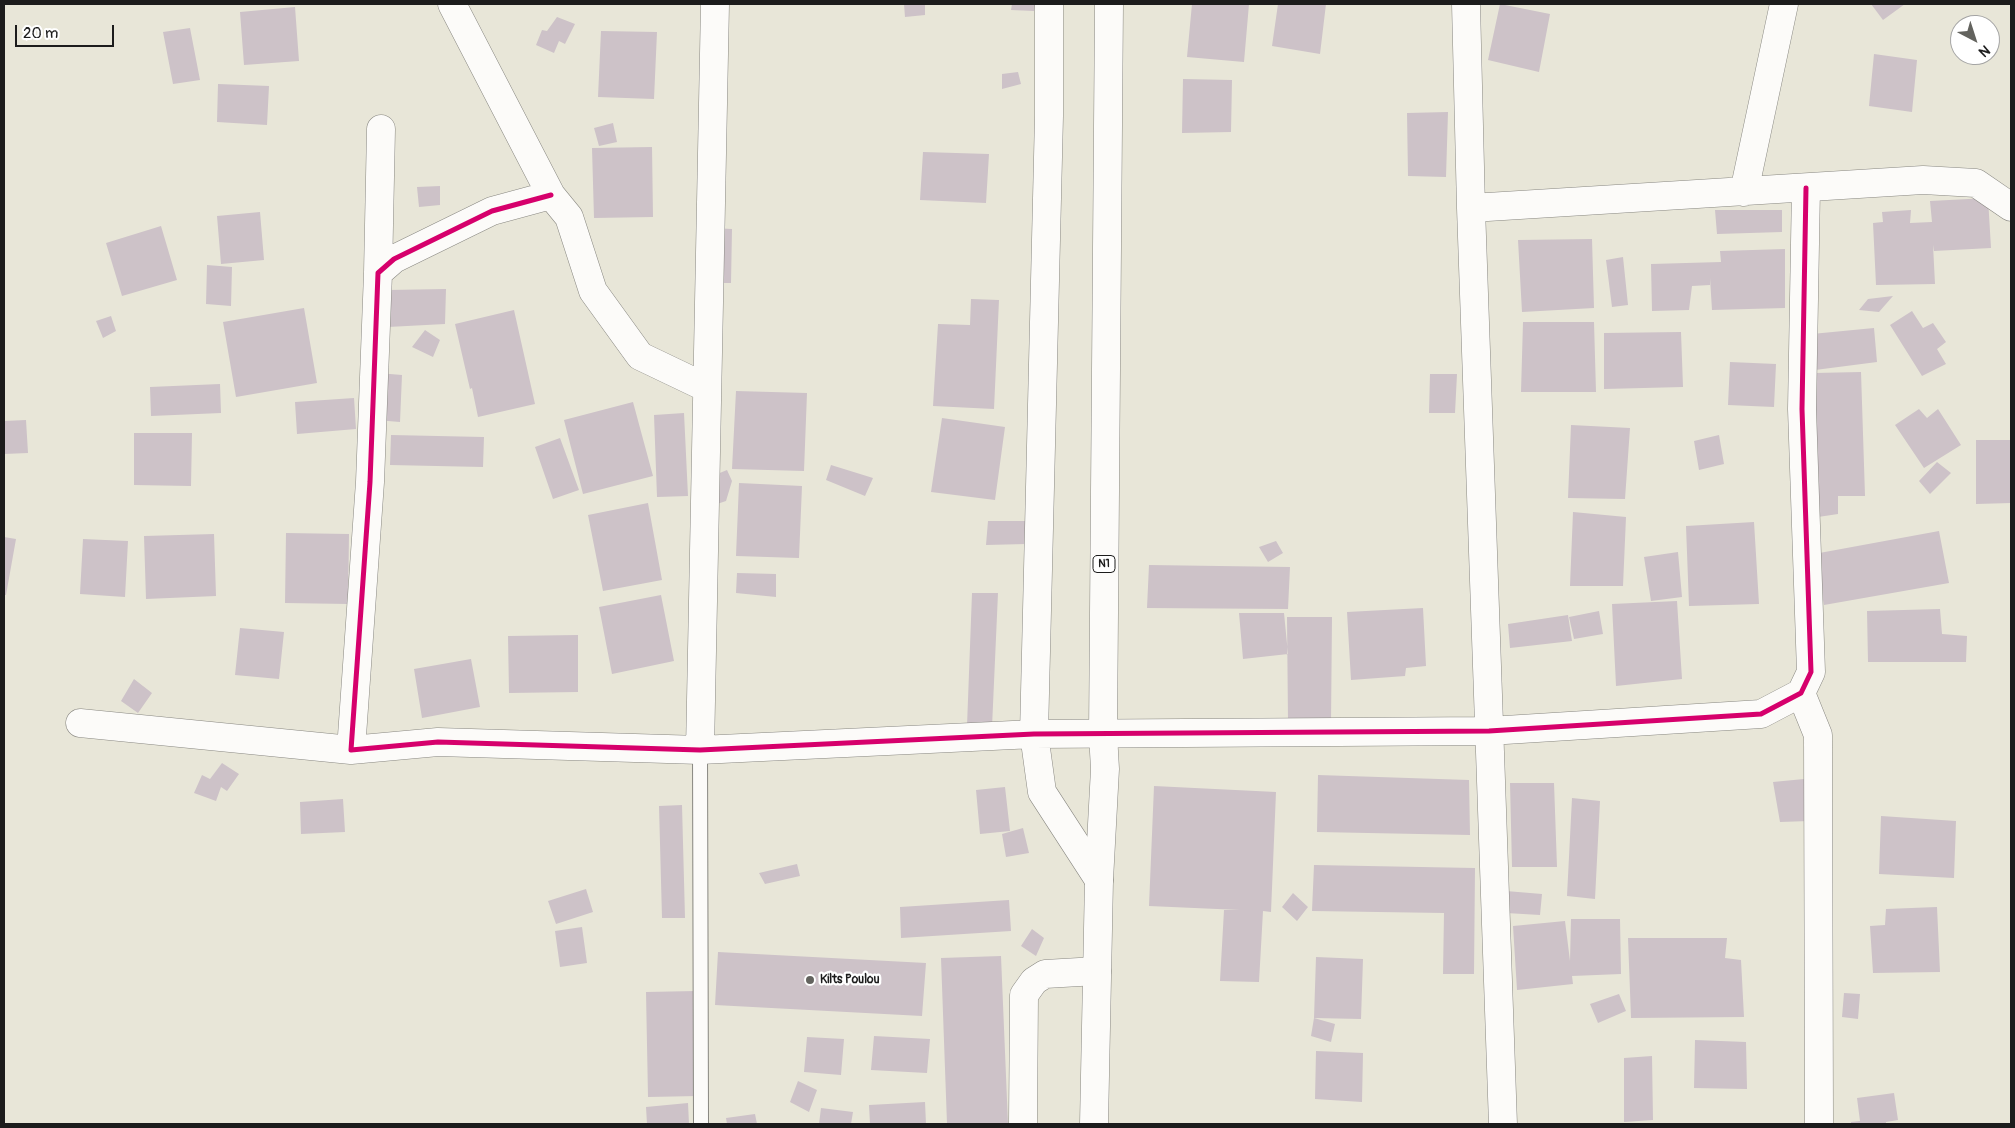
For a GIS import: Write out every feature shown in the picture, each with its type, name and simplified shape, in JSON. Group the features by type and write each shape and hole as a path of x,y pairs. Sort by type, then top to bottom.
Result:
{"main road":[{"path":"452,4 550,195 569,217 593,291 640,356 707,388"},
{"path":"700,750 714,4"},
{"path":"1049,4 1048,136 1034,734 1042,792 1099,880"},
{"name":"N1","path":"1094,1124 1099,880 1105,769 1103,734 1109,4"},
{"path":"1466,4 1471,208 1503,1124"},
{"path":"1744,192 1784,4"},
{"path":"351,750 370,482 381,130"},
{"path":"1471,208 1923,180 1976,183 2011,207"},
{"path":"80,723 351,750 438,742 700,750 1034,734 1489,730 1761,714 1801,693 1811,672 1802,409 1806,188"},
{"path":"378,273 394,259 492,211 550,195"},
{"path":"1801,693 1818,735 1819,1124"},
{"path":"1023,1124 1024,995 1034,981 1045,974 1097,971"}],"lane":[{"path":"700,750 701,1124"}],"building":[{"path":"904,4 925,4 925,15 905,17"},
{"path":"1012,4 1035,4 1034,11 1011,10"},
{"path":"1192,4 1249,4 1244,62 1187,57"},
{"path":"1278,4 1326,4 1320,54 1272,46"},
{"path":"1500,4 1550,14 1539,72 1488,60"},
{"path":"1871,4 1905,4 1883,20"},
{"path":"295,7 299,61 244,65 240,12"},
{"path":"557,17 575,24 565,44 559,41 554,53 536,45 542,30 547,31"},
{"path":"190,28 200,80 173,84 163,32"},
{"path":"601,31 657,32 654,99 598,97"},
{"path":"1874,54 1917,60 1912,112 1869,106"},
{"path":"1018,72 1021,84 1002,89 1002,74"},
{"path":"1183,79 1232,80 1231,132 1182,133"},
{"path":"218,84 269,86 267,125 217,122"},
{"path":"1448,112 1446,177 1408,176 1407,113"},
{"path":"613,123 617,142 599,146 594,128"},
{"path":"652,147 653,217 594,218 592,148"},
{"path":"923,152 989,154 986,203 920,200"},
{"path":"440,186 440,205 419,207 417,187"},
{"path":"1988,198 1991,248 1934,251 1933,245 1935,284 1876,285 1873,223 1883,222 1882,212 1911,210 1910,223 1932,222 1930,201"},
{"path":"1715,210 1782,210 1782,232 1717,234"},
{"path":"260,212 264,260 221,264 217,216"},
{"path":"161,226 177,280 122,296 106,243"},
{"path":"712,228 732,229 731,283 713,283"},
{"path":"1592,239 1594,308 1522,312 1518,240"},
{"path":"1785,249 1785,308 1712,310 1710,278 1710,285 1692,286 1689,310 1652,311 1651,264 1721,262 1720,251"},
{"path":"1623,257 1628,305 1612,307 1606,260"},
{"path":"207,265 232,267 231,306 206,304"},
{"path":"446,289 445,324 388,327 388,290"},
{"path":"1893,296 1879,312 1859,310 1868,299"},
{"path":"971,299 999,300 994,409 933,406 938,324 970,325"},
{"path":"304,308 317,383 236,397 223,322"},
{"path":"514,310 535,404 478,417 455,324"},
{"path":"1912,311 1923,328 1933,323 1946,342 1937,349 1946,364 1922,376 1890,325"},
{"path":"111,316 116,331 103,338 96,321"},
{"path":"1523,322 1594,322 1596,392 1521,392"},
{"path":"1874,328 1877,362 1815,370 1812,334"},
{"path":"425,330 440,340 433,357 412,347"},
{"path":"1681,332 1683,387 1604,389 1604,333"},
{"path":"1730,362 1776,364 1774,407 1728,405"},
{"path":"1861,372 1865,496 1838,496 1838,514 1818,517 1814,373"},
{"path":"378,373 402,375 400,422 376,420"},
{"path":"1430,374 1457,374 1455,413 1429,413"},
{"path":"220,384 221,413 151,416 150,387"},
{"path":"736,391 807,393 804,471 732,469"},
{"path":"354,398 356,429 297,434 295,402"},
{"path":"633,402 653,476 583,494 564,420"},
{"path":"1919,409 1927,418 1938,409 1961,445 1924,468 1895,425"},
{"path":"684,413 688,496 657,497 654,415"},
{"path":"942,418 1005,427 995,500 931,492"},
{"path":"26,420 28,453 4,454 4,421"},
{"path":"1571,425 1630,428 1625,499 1568,498"},
{"path":"134,433 192,433 191,486 134,485"},
{"path":"391,435 484,437 483,467 390,465"},
{"path":"1719,435 1724,464 1699,470 1694,441"},
{"path":"560,438 579,490 553,499 535,447"},
{"path":"1976,440 2011,440 2011,503 1976,504"},
{"path":"1937,462 1951,473 1930,494 1919,481"},
{"path":"831,465 873,478 865,496 826,480"},
{"path":"727,470 732,481 726,501 717,504 710,477"},
{"path":"739,483 802,486 799,558 736,556"},
{"path":"648,503 662,580 603,591 588,515"},
{"path":"1573,512 1626,517 1623,586 1570,586"},
{"path":"988,521 1026,521 1026,544 986,545"},
{"path":"1754,522 1759,604 1689,606 1686,526"},
{"path":"1939,531 1949,583 1824,605 1814,554"},
{"path":"286,533 349,534 348,604 285,603"},
{"path":"214,534 216,596 146,599 144,536"},
{"path":"4,537 16,539 6,595 4,595"},
{"path":"83,539 128,541 125,597 80,594"},
{"path":"1276,541 1283,553 1268,562 1259,547"},
{"path":"1678,552 1682,597 1651,601 1644,557"},
{"path":"1149,565 1290,567 1288,609 1147,608"},
{"path":"737,573 776,574 776,597 736,593"},
{"path":"972,593 998,593 992,727 967,726"},
{"path":"661,595 674,661 612,674 599,607"},
{"path":"1677,601 1682,679 1616,686 1612,604"},
{"path":"1423,608 1426,666 1406,668 1405,676 1351,680 1347,612"},
{"path":"1940,609 1942,634 1967,636 1966,662 1868,662 1867,611"},
{"path":"1599,611 1603,634 1574,639 1569,617"},
{"path":"1239,613 1284,613 1288,654 1243,659"},
{"path":"1568,615 1572,641 1510,648 1508,624"},
{"path":"1287,617 1332,617 1331,723 1288,721"},
{"path":"240,628 284,632 279,679 235,675"},
{"path":"578,635 578,692 509,693 508,636"},
{"path":"471,659 480,707 422,718 414,669"},
{"path":"134,679 152,693 138,713 121,701"},
{"path":"222,763 239,774 227,791 221,787 216,801 194,793 202,775 210,779"},
{"path":"1318,775 1469,780 1470,835 1317,832"},
{"path":"1804,779 1809,821 1780,822 1773,782"},
{"path":"1510,783 1554,783 1557,867 1512,867"},
{"path":"1154,786 1276,792 1271,912 1263,911 1259,982 1220,981 1224,910 1240,910 1149,906"},
{"path":"1005,787 1010,831 980,834 976,790"},
{"path":"1572,798 1600,801 1595,899 1567,896"},
{"path":"343,799 345,832 301,834 300,802"},
{"path":"682,805 685,918 662,918 659,806"},
{"path":"1881,816 1956,821 1954,878 1879,874"},
{"path":"1023,828 1029,853 1006,857 1002,834"},
{"path":"797,864 800,876 765,884 759,873"},
{"path":"1314,865 1475,868 1474,974 1443,974 1444,913 1312,911"},
{"path":"586,889 593,912 556,924 548,901"},
{"path":"1506,891 1542,894 1540,915 1506,913"},
{"path":"1293,893 1308,907 1297,921 1282,907"},
{"path":"1009,900 1011,931 901,938 900,907"},
{"path":"1937,907 1940,972 1873,973 1870,926 1885,925 1886,909"},
{"path":"1571,919 1620,919 1621,974 1572,976 1573,984 1517,990 1513,926 1565,921 1570,961"},
{"path":"582,927 587,963 560,967 555,931"},
{"path":"1032,929 1044,938 1036,956 1021,946"},
{"path":"1628,938 1727,938 1725,958 1741,960 1744,1017 1631,1018"},
{"path":"718,952 926,963 922,1016 715,1005"},
{"path":"1001,956 1008,1124 947,1124 941,958"},
{"path":"1316,957 1363,959 1361,1019 1314,1018"},
{"path":"696,991 698,1096 648,1097 646,992"},
{"path":"1844,993 1860,994 1858,1019 1842,1017"},
{"path":"1619,994 1626,1011 1598,1023 1590,1004"},
{"path":"1314,1018 1335,1024 1331,1042 1311,1036"},
{"path":"874,1036 930,1039 927,1073 871,1070"},
{"path":"807,1037 844,1039 841,1075 804,1072"},
{"path":"1695,1040 1746,1042 1747,1089 1694,1088"},
{"path":"1316,1051 1363,1053 1362,1102 1315,1099"},
{"path":"1652,1056 1653,1120 1624,1122 1624,1058"},
{"path":"798,1081 817,1090 809,1112 790,1102"},
{"path":"1894,1093 1898,1120 1886,1122 1886,1124 1851,1124 1851,1122 1860,1121 1857,1098"},
{"path":"925,1102 926,1124 870,1124 869,1105"},
{"path":"688,1103 689,1124 647,1124 646,1107"},
{"path":"821,1108 853,1112 851,1124 819,1124"},
{"path":"755,1114 757,1124 727,1124 726,1118"}],"cycle path":[{"path":"551,195 492,211 394,259 378,273 370,482 351,750 438,742 700,750 1034,734 1489,731 1761,714 1801,693 1811,672 1802,409 1806,188"}],"place":[{"name":"Kilts Poulou","path":"810,980"}]}
